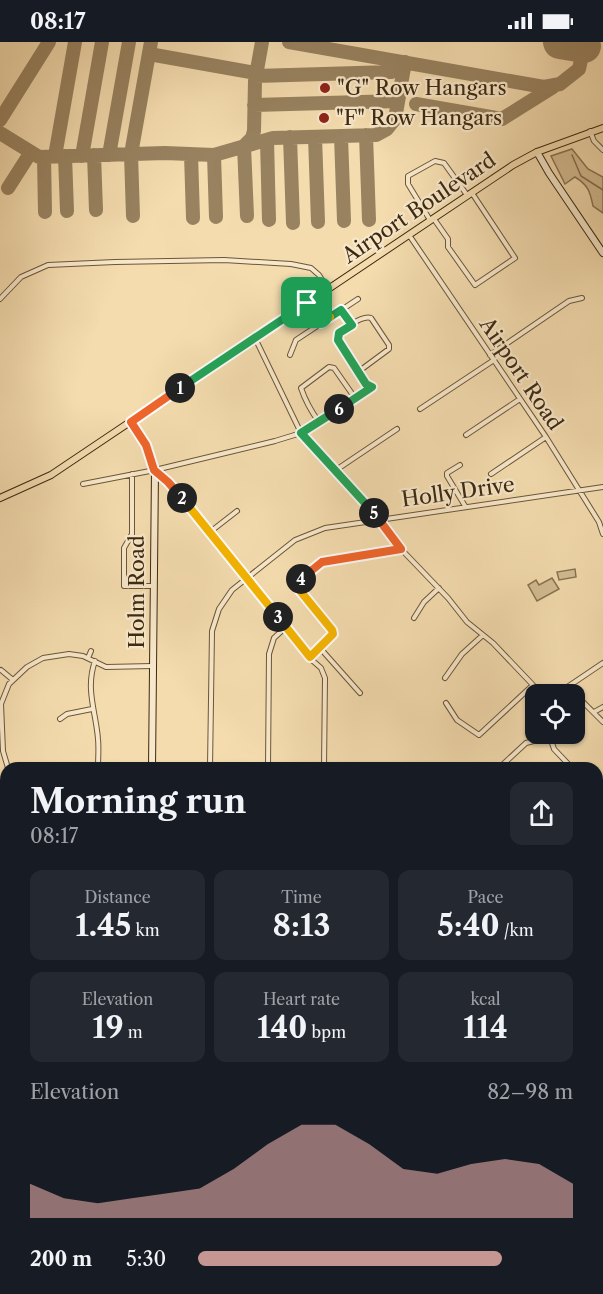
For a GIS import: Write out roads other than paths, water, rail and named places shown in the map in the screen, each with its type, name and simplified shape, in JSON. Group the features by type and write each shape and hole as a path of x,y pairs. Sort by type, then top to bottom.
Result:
{"main road":[{"name":"Airport Boulevard","path":"0,498 51,475 513,165 537,152 603,126"}],"street":[{"path":"590,131 594,141 603,150"},
{"path":"537,152 603,253"},
{"path":"435,161 444,163 470,194 515,258 475,285 448,247 448,239 432,219 408,184 408,176 435,161"},
{"name":"Airport Road","path":"409,235 546,437 599,522 603,534"},
{"path":"0,299 21,277 48,265 114,262 224,260 291,264 311,268 319,275 328,289"},
{"path":"490,355 569,301 582,298"},
{"path":"290,355 296,340 357,299"},
{"path":"307,303 321,323"},
{"path":"341,310 352,325"},
{"path":"83,484 154,470 301,433 372,387 366,384 356,369 337,339 339,333 363,317 369,317 389,347 387,352 362,369 356,369"},
{"path":"255,338 301,433 380,519 401,549 439,588 467,622 533,685 479,735 457,720 446,703"},
{"path":"420,409 494,360"},
{"path":"319,422 301,390 303,385 320,373 334,368 355,398"},
{"path":"466,435 520,399"},
{"name":"Holm Road","path":"131,422 146,445 154,470 152,762"},
{"path":"336,470 398,429"},
{"path":"491,474 546,437"},
{"path":"460,465 447,473 447,476 465,506"},
{"path":"154,470 168,482 321,668 325,676 324,762"},
{"path":"132,474 132,534 124,548 124,586 153,586"},
{"name":"Holly Drive","path":"210,762 213,625 224,599 246,578 295,540 325,528 603,487"},
{"path":"210,532 237,511"},
{"path":"310,657 333,634 297,587 298,581 322,562 401,549"},
{"path":"414,618 424,603 439,588"},
{"path":"268,762 269,654 274,638 286,627"},
{"path":"445,678 462,654 483,635"},
{"path":"320,648 360,693"},
{"path":"88,658 91,651"},
{"path":"6,762 3,751 1,709 5,691 27,667 43,658 69,654 88,658 106,667 152,666"},
{"path":"95,662 92,709 98,738 98,762"},
{"path":"572,684 603,663"},
{"path":"1,670 13,680"},
{"path":"585,703 603,722"},
{"path":"594,712 603,707"},
{"path":"60,719 67,714 92,709"},
{"path":"505,762 525,744"},
{"path":"552,744 566,762"}],"waterway":[{"path":"572,155 581,176 603,190"}],"place":[{"name":"\"G\" Row Hangars","path":"325,88"},
{"name":"\"F\" Row Hangars","path":"324,118"}]}
